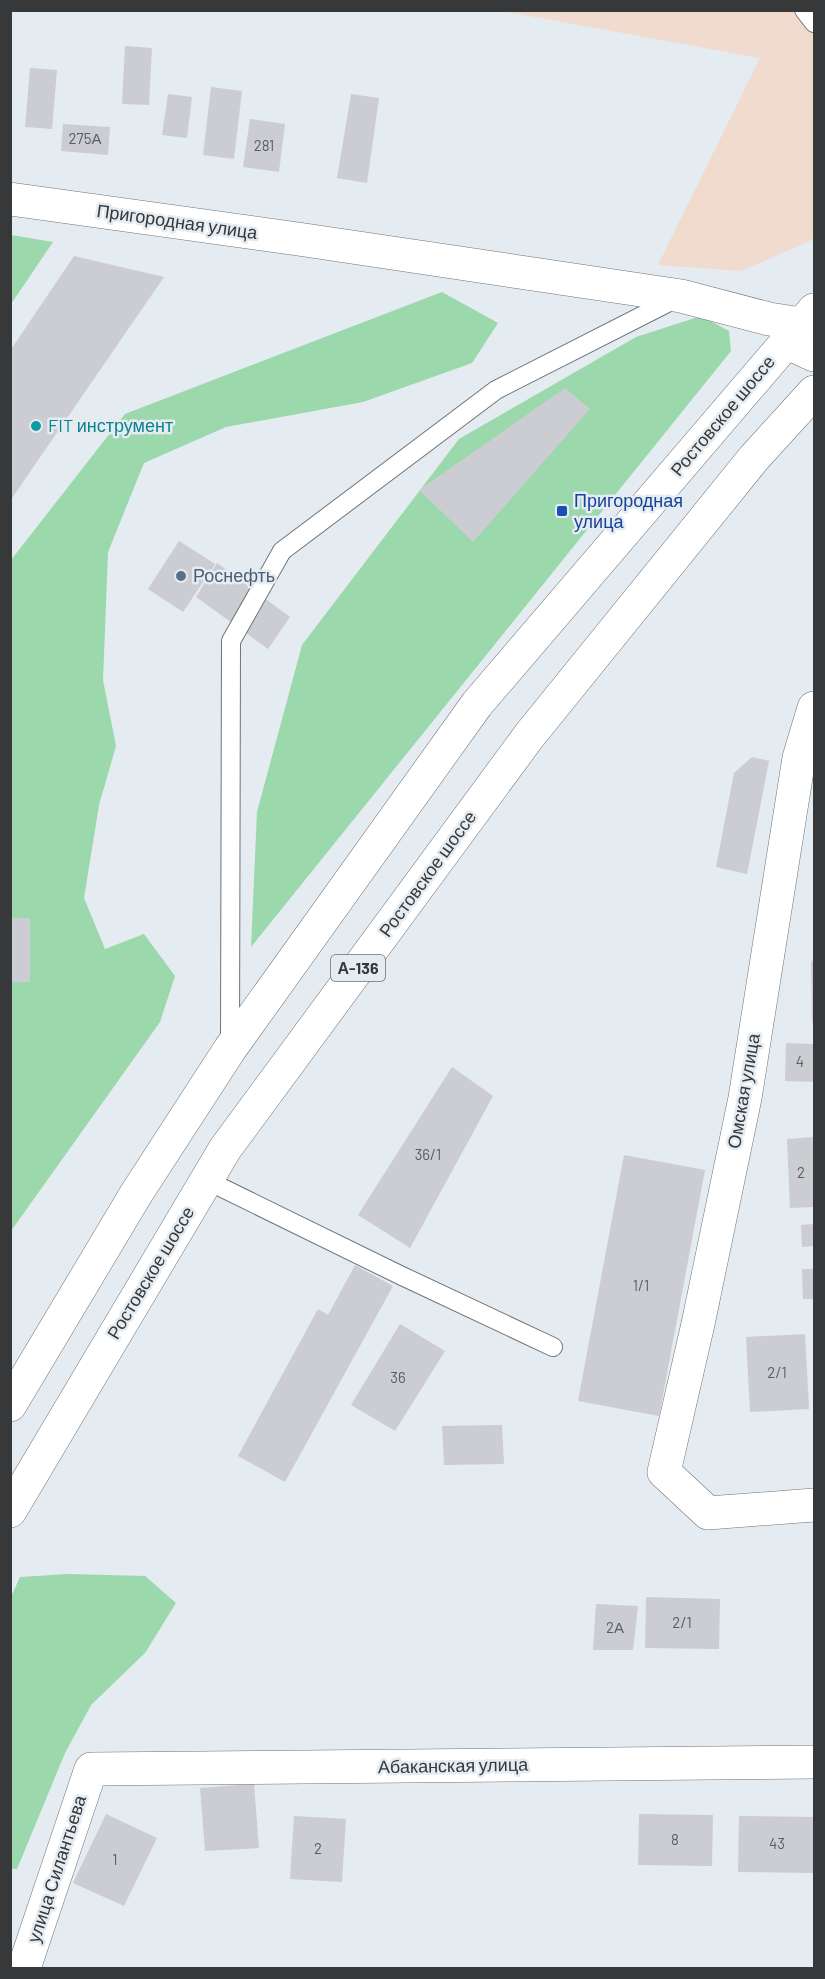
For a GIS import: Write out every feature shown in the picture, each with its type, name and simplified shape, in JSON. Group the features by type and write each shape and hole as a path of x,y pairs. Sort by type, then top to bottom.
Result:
{"main road":[{"name":"Пригородная улица","path":"10,199 681,296 800,330"},
{"name":"Ростовское шоссе","path":"15,1386 230,1049 477,704 800,330"},
{"name":"Ростовское шоссе","path":"10,1511 225,1149 529,736 754,458 814,392"},
{"name":"Омская улица","path":"814,708 799,758 745,1098 698,1324 664,1472 708,1512 814,1505"},
{"name":"Абаканская улица","path":"91,1769 814,1762"},
{"name":"улица Силантьева","path":"24,1968 91,1769"}],"lane":[{"path":"804,10 814,23"},
{"path":"230,1049 231,641 282,551 496,390 681,296"},
{"path":"206,1180 553,1347"}],"shaded area":[{"path":"502,11 814,11 814,239 741,271 658,265 760,58"}],"green space":[{"path":"10,235 53,242 11,304"},
{"path":"442,292 498,323 472,363 363,402 226,427 144,463 108,552 103,680 116,746 99,805 84,898 105,949 144,934 175,976 160,1022 11,1231 11,560 125,414"},
{"path":"701,316 729,331 731,351 251,947 257,812 302,645 459,439 636,337"},
{"path":"68,1574 145,1576 176,1603 145,1653 91,1705 65,1753 17,1869 11,1869 11,1597 20,1577"}],"building":[{"path":"125,46 152,48 149,105 122,104"},
{"path":"30,68 57,70 52,129 25,127"},
{"path":"211,87 242,91 234,159 203,155"},
{"path":"168,94 192,97 187,138 162,135"},
{"path":"351,94 379,98 367,183 337,178"},
{"path":"250,119 285,124 279,172 243,167"},
{"path":"63,124 110,127 108,155 61,151"},
{"name":"FIT инструмент","path":"74,256 164,277 10,501 10,351"},
{"path":"565,388 590,409 473,542 419,490"},
{"path":"179,541 215,564 183,612 148,589"},
{"path":"217,563 290,617 268,649 196,597"},
{"path":"752,757 769,761 747,874 716,867 734,773"},
{"path":"10,918 30,918 30,982 10,982"},
{"path":"814,960 814,1023 812,1023 811,961"},
{"path":"786,1043 814,1044 814,1082 785,1081"},
{"path":"452,1067 493,1096 410,1248 358,1215"},
{"path":"814,1137 814,1207 790,1208 787,1139"},
{"path":"624,1155 705,1170 659,1416 578,1401"},
{"path":"814,1224 814,1246 802,1247 801,1225"},
{"path":"355,1265 393,1286 285,1482 238,1456 318,1309 328,1315"},
{"path":"802,1269 814,1269 814,1299 803,1299"},
{"path":"400,1324 445,1351 395,1431 351,1405"},
{"path":"805,1334 809,1409 750,1412 746,1337"},
{"path":"502,1425 504,1464 444,1465 442,1426"},
{"path":"646,1597 720,1599 719,1649 645,1648"},
{"path":"596,1604 638,1606 633,1650 593,1650"},
{"path":"254,1784 259,1848 205,1851 200,1788"},
{"path":"106,1814 157,1838 124,1906 73,1883"},
{"path":"639,1814 713,1815 712,1866 638,1865"},
{"path":"294,1816 346,1819 342,1882 290,1879"},
{"path":"739,1816 814,1817 814,1873 738,1872"}],"place":[{"name":"FIT инструмент","path":"36,426"},
{"name":"Пригородная улица","path":"562,511"},
{"name":"Роснефть","path":"181,576"}]}
